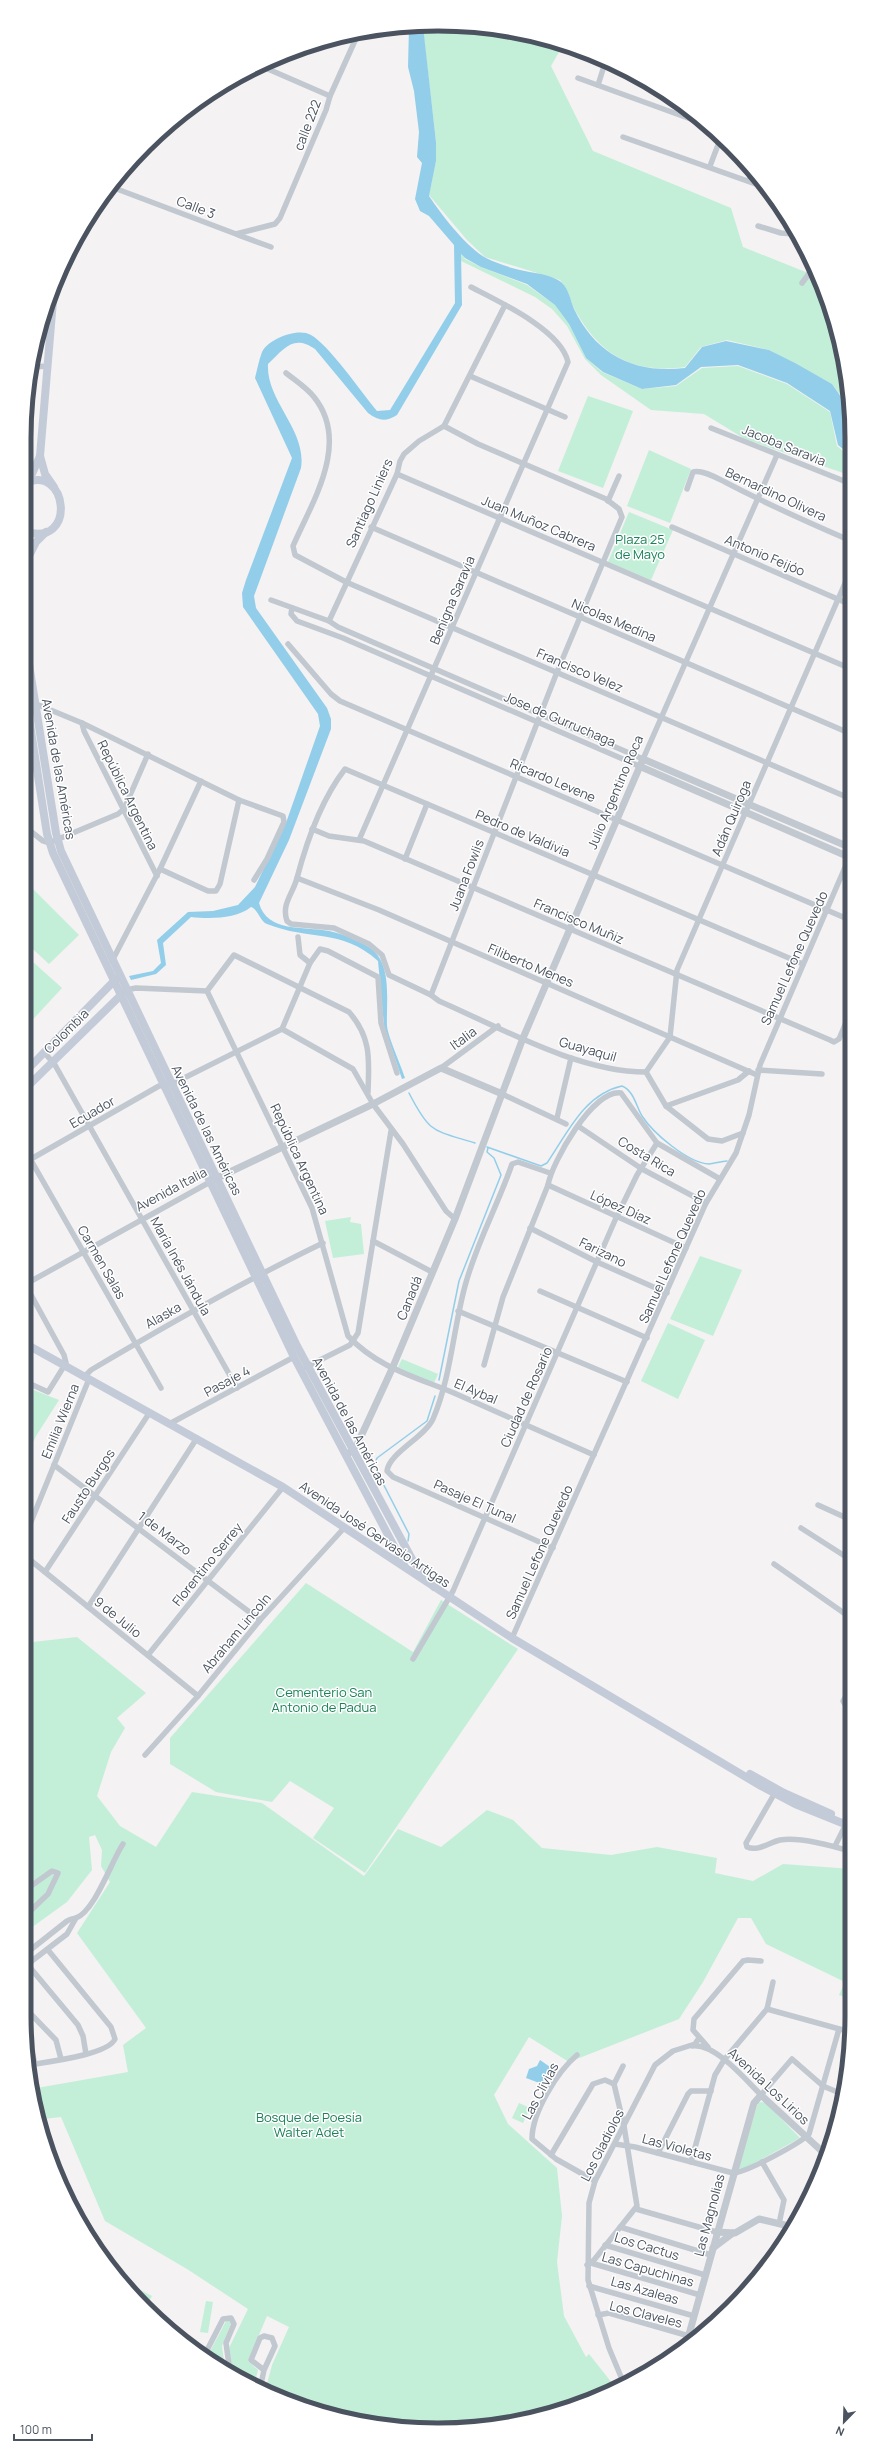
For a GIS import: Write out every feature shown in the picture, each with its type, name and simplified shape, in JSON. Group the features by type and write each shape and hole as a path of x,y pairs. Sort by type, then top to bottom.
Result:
{"main road":[{"path":"31,475 40,456 52,309"},
{"path":"31,551 36,542 57,523 62,510 62,503 46,474 40,456"},
{"path":"31,482 43,482 56,490"},
{"path":"31,533 46,532"},
{"name":"Avenida de las Américas","path":"31,721 58,840 119,975 123,993 168,1084 258,1275 304,1368 349,1453 405,1567"},
{"name":"Avenida de las Américas","path":"31,728 49,843 113,982 123,993"},
{"path":"31,1066 119,975"},
{"name":"Colombia","path":"31,1083 123,993"},
{"name":"Avenida de las Américas","path":"258,1275 294,1358 304,1368"},
{"name":"Avenida José Gervasio Artigas","path":"31,1347 171,1423 283,1487 405,1567 449,1598 512,1638 708,1753 775,1791 845,1822"},
{"name":"Avenida de las Américas","path":"349,1453 413,1561 434,1587"}],"street":[{"name":"calle 222","path":"236,234 275,224 280,218 326,110 330,96 355,40"},
{"path":"598,85 604,67"},
{"path":"267,69 330,96"},
{"path":"578,78 691,119"},
{"path":"623,137 710,166 756,184"},
{"path":"710,166 719,143"},
{"path":"748,181 750,177"},
{"name":"Calle 3","path":"116,188 271,247"},
{"path":"758,226 781,234 789,234"},
{"path":"802,282 809,271"},
{"path":"471,288 505,305 444,426 522,464 608,501 619,476"},
{"name":"Benigna Saravia","path":"359,840 432,676 522,464 566,369 567,358 552,338 521,313 505,305"},
{"path":"38,367 48,366"},
{"name":"Francisco Velez","path":"286,373 315,398 324,413 329,435 326,471 293,546 295,555 302,561 346,582 845,796"},
{"path":"470,376 565,417"},
{"name":"Santiago Liniers","path":"329,621 397,474 400,461 404,454 420,441 444,426"},
{"name":"Jacoba Saravia","path":"711,428 845,481"},
{"name":"Julio Argentino Roca","path":"482,1142 500,1093 639,766 734,554 756,499 777,455"},
{"name":"Bernardino Olivera","path":"687,489 693,472 698,471 721,480 756,499 845,538"},
{"name":"Juan Muñoz Cabrera","path":"397,474 845,666"},
{"name":"Juana Fowlis","path":"431,995 540,714 604,564 622,517 619,509 608,501"},
{"name":"Antonio Feijóo","path":"672,527 845,602"},
{"name":"Nicolas Medina","path":"371,528 845,731"},
{"name":"Adán Quiroga","path":"646,1072 670,1037 676,974 845,583"},
{"name":"Jose de Gurruchaga","path":"271,600 329,621 338,627 643,759 750,803 845,845"},
{"name":"Jose de Gurruchaga","path":"292,608 291,614 297,621 325,630 845,856"},
{"name":"Ricardo Levene","path":"288,644 335,698 845,918"},
{"path":"31,704 82,723 148,754 239,800 280,814 285,818 267,858 254,880"},
{"name":"República Argentina","path":"82,723 84,731 157,876"},
{"path":"31,832 43,841 49,843 124,809 148,754"},
{"name":"Pedro de Valdivia","path":"312,829 345,769 803,964"},
{"path":"112,961 157,876 201,781"},
{"path":"160,869 208,891 216,891 220,884 239,800"},
{"path":"405,859 427,804"},
{"path":"297,878 312,829"},
{"name":"Francisco Muñiz","path":"312,829 329,836 359,840 834,1042 839,1039 845,1025"},
{"name":"Samuel Lefone Quevedo","path":"512,1638 554,1548 706,1203 736,1153 743,1133 757,1072 845,869"},
{"name":"Filiberto Menes","path":"297,878 379,910 451,943 749,1071 757,1072"},
{"name":"Guayaquil","path":"297,878 286,902 287,921 294,925 334,928 369,944 382,955 387,972 431,995 439,1001 523,1038 571,1058 626,1070 646,1072"},
{"path":"298,937 300,955 310,963"},
{"path":"397,1073 382,1023 378,977 328,951 320,949 310,963 282,1030 353,1069 373,1104 391,1131 403,1144 446,1211 455,1219"},
{"path":"123,993 136,988 207,991 234,955 300,986 342,1008 355,1019 369,1050 368,1093"},
{"name":"República Argentina","path":"207,991 312,1208 324,1243 346,1332 353,1342"},
{"name":"Italia","path":"441,1068 498,1026"},
{"name":"Ecuador","path":"31,1159 168,1084 282,1030"},
{"name":"María Inés Jándula","path":"44,1052 53,1061 238,1388"},
{"path":"556,1118 571,1058"},
{"path":"441,1068 556,1118 566,1124"},
{"name":"Avenida Italia","path":"31,1280 213,1180 373,1104 441,1068"},
{"path":"666,1106 738,1080 749,1071"},
{"path":"646,1072 666,1106 712,1141 722,1141 743,1133"},
{"path":"757,1072 822,1074"},
{"path":"484,1365 503,1297 548,1185 550,1173 578,1126 596,1104 611,1095 621,1093 657,1143 720,1179"},
{"name":"Costa Rica","path":"578,1126 642,1169 706,1203"},
{"path":"304,1368 353,1342 358,1333 391,1131"},
{"name":"Canadá","path":"349,1453 392,1369 455,1219 482,1142"},
{"name":"Ciudad de Rosario","path":"413,1659 449,1598 558,1353 616,1218 657,1143"},
{"name":"Carmen Salas","path":"31,1159 161,1388"},
{"path":"443,1389 458,1311 469,1272 512,1164 518,1162 550,1173"},
{"name":"López Díaz","path":"548,1185 616,1218 686,1248"},
{"name":"Farizano","path":"530,1228 597,1262 667,1293"},
{"path":"373,1241 432,1272"},
{"name":"Alaska","path":"87,1377 91,1370 194,1310 258,1275 324,1243"},
{"path":"540,1290 647,1338"},
{"path":"31,1296 64,1355 65,1365 48,1392 31,1384"},
{"path":"458,1311 627,1382"},
{"name":"El Aybal","path":"353,1342 392,1369 443,1389 594,1456"},
{"name":"Pasaje 4","path":"171,1423 294,1358"},
{"name":"Emilia Wierna","path":"31,1522 87,1377"},
{"name":"Pasaje El Tunal","path":"443,1389 430,1426 392,1460 388,1467 388,1474 554,1548"},
{"name":"Fausto Burgos","path":"45,1572 150,1412"},
{"path":"88,1607 197,1438"},
{"name":"1 de Marzo","path":"54,1465 140,1528 260,1620"},
{"name":"Florentino Serrey","path":"148,1655 283,1487"},
{"path":"818,1504 845,1517"},
{"name":"Abraham Lincoln","path":"145,1755 198,1696 260,1620 345,1527"},
{"path":"801,1528 845,1556"},
{"name":"9 de Julio","path":"31,1561 198,1696"},
{"path":"774,1564 845,1614"},
{"path":"775,1791 746,1842 746,1845 752,1849 781,1840 835,1846 845,1850"},
{"path":"835,1846 845,1830"},
{"path":"31,1961 40,1953 48,1950 52,1944 70,1931 76,1918 89,1906 106,1880 123,1844"},
{"path":"31,1886 52,1871 58,1873 56,1880 44,1900 31,1911"},
{"path":"31,1949 67,1921 76,1918"},
{"path":"34,2064 86,2054 112,2044 115,2035 111,2027 48,1950"},
{"path":"713,2051 699,2038 692,2027 696,2016 743,1962 748,1960 761,1961"},
{"path":"31,1972 78,2025 83,2036 86,2054"},
{"path":"691,2162 715,2075 724,2060 767,2009 773,1982"},
{"path":"767,2009 844,2030"},
{"path":"31,2014 56,2040 61,2058"},
{"path":"733,2173 740,2172 762,2162 806,2137 810,2132 839,2029"},
{"path":"691,2047 699,2038"},
{"name":"Avenida Los Lirios","path":"691,2047 703,2046 713,2051 822,2151"},
{"name":"Los Gladiolos","path":"622,2379 598,2315 590,2286 589,2203 595,2181 655,2065 673,2051 691,2047"},
{"name":"Las Clivias","path":"578,2055 563,2067 534,2124 533,2140 551,2155 595,2181"},
{"path":"761,2095 792,2059 822,2086 838,2092"},
{"path":"589,2264 636,2209 637,2202 626,2146 624,2126 614,2084 623,2066"},
{"path":"551,2155 588,2090 596,2081 605,2080 614,2084"},
{"path":"658,2153 688,2094 711,2091"},
{"name":"Las Magnolias","path":"689,2336 716,2232 752,2106 761,2095"},
{"path":"621,2109 633,2110"},
{"name":"Las Violetas","path":"615,2144 658,2153 733,2173"},
{"path":"762,2162 784,2200 779,2224"},
{"path":"636,2209 716,2232 735,2233"},
{"path":"620,2227 712,2252 735,2233 759,2220 786,2226"},
{"name":"Los Cactus","path":"605,2245 705,2275"},
{"name":"Las Capuchinas","path":"589,2264 700,2295"},
{"name":"Las Azaleas","path":"590,2286 694,2316"},
{"name":"Los Claveles","path":"598,2315 609,2313 689,2336"},
{"path":"207,2351 223,2320 231,2318 234,2324 226,2347 229,2365"},
{"path":"261,2383 264,2370 276,2343 272,2338 264,2336 260,2338 251,2360 264,2370"}],"green space":[{"path":"423,32 491,34 560,50 551,66 593,151 731,208 743,247 810,274 831,333 842,385 843,399 832,384 769,350 727,340 701,347 685,367 650,368 621,359 608,351 596,340 586,327 576,312 560,280 485,257 467,240 429,195 436,161 436,141"},
{"path":"461,254 465,259 481,267 527,285 555,305 569,324 586,358 602,372 642,389 676,386 702,368 738,366 787,384 830,412 837,446 845,453 845,474 745,439 704,414 651,410 601,375 585,359 567,326 552,309 535,297 461,261"},
{"path":"588,396 633,411 603,488 558,471"},
{"path":"649,450 691,469 670,523 627,506"},
{"name":"Plaza 25 de Mayo","path":"629,512 673,530 651,580 608,562"},
{"path":"31,887 79,935 49,964 31,947"},
{"path":"31,960 62,988 31,1021"},
{"path":"351,1217 350,1222 361,1224 364,1254 333,1258 325,1221"},
{"path":"700,1256 742,1270 713,1336 670,1319"},
{"path":"668,1323 705,1340 678,1399 641,1381"},
{"path":"402,1359 438,1374 434,1383 397,1369"},
{"path":"31,1389 59,1400 31,1446"},
{"name":"Cementerio San Antonio de Padua","path":"306,1583 413,1652 441,1600 518,1649 365,1873 313,1838 334,1808 290,1781 272,1802 216,1792 170,1764 170,1738"},
{"name":"Bosque de Poesía Walter Adet","path":"77,1637 146,1693 117,1718 125,1728 111,1752 97,1796 120,1826 156,1847 192,1792 262,1803 364,1876 398,1829 441,1847 487,1810 513,1820 542,1848 611,1855 657,1847 717,1858 715,1873 753,1881 783,1864 845,1868 845,1982 766,1944 751,1918 738,1918 703,1982 679,2019 569,2062 529,2037 494,2095 508,2124 557,2168 562,2216 557,2262 564,2316 586,2357 589,2354 612,2384 594,2392 543,2409 491,2420 465,2422 438,2423 385,2420 333,2409 307,2401 267,2385 272,2365 289,2327 267,2316 248,2361 258,2370 256,2380 234,2368 232,2367 229,2348 248,2309 187,2269 105,2221 61,2117 44,2119 38,2088 128,2072 123,2045 146,2028 77,1933 110,1882 101,1866 102,1850 95,1835 89,1837 92,1870 67,1902 31,1928 31,1642"},
{"name":"Bosque de Poesía Walter Adet","path":"845,1982 845,1997 839,1995"},
{"path":"519,2103 530,2108 523,2123 512,2118"},
{"path":"758,2103 766,2103 800,2138 740,2171 737,2170"},
{"path":"135,2287 152,2296 149,2302"},
{"path":"206,2301 213,2302 208,2333 200,2332"},
{"path":"230,2320 231,2324 222,2346 224,2362 209,2352 226,2321"}],"water":[{"path":"409,32 424,32 436,142 436,161 429,196 447,221 470,246 486,258 502,265 518,270 547,275 561,282 564,285 574,309 583,325 594,338 619,358 634,364 650,368 685,368 702,347 726,341 769,350 795,363 832,384 843,400 845,451 838,445 830,411 787,383 738,365 701,367 676,385 642,389 603,372 586,358 569,324 555,305 527,284 481,267 461,254 462,305 397,415 386,420 382,420 368,413 315,349 307,345 295,343 289,345 268,364 269,378 273,391 293,428 298,441 301,454 301,468 254,596 256,608 327,708 331,719 331,729 289,840 259,903 263,913 278,924 298,928 329,931 339,934 364,944 377,954 382,962 387,983 387,1026 405,1078 402,1079 384,1026 378,961 365,951 338,939 282,929 267,924 251,907 238,914 230,916 214,918 191,917 163,943 166,965 156,974 131,980 129,976 153,971 161,963 157,940 188,912 213,911 238,905 255,887 287,820 320,726 318,714 243,607 242,593 246,580 292,458 255,378 262,352 270,343 291,333 299,332 311,335 318,340 336,359 377,411 390,410 455,303 454,245 429,216 420,211 415,199 422,163 417,157 419,132 414,91 408,67"},
{"path":"540,2060 553,2069 545,2075 542,2084 526,2078 529,2069 537,2066"}],"waterway":[{"path":"487,1147 541,1166 547,1163 570,1128 587,1106 597,1097 609,1090 622,1086 632,1095 642,1116 654,1131 681,1153 709,1164 727,1161"},
{"path":"409,1093 422,1116 434,1128 441,1132 475,1143"},
{"path":"439,1380 459,1281 501,1175 494,1158 487,1152 488,1148"},
{"path":"408,1541 409,1534 374,1466 377,1458 427,1421 435,1396"}]}
